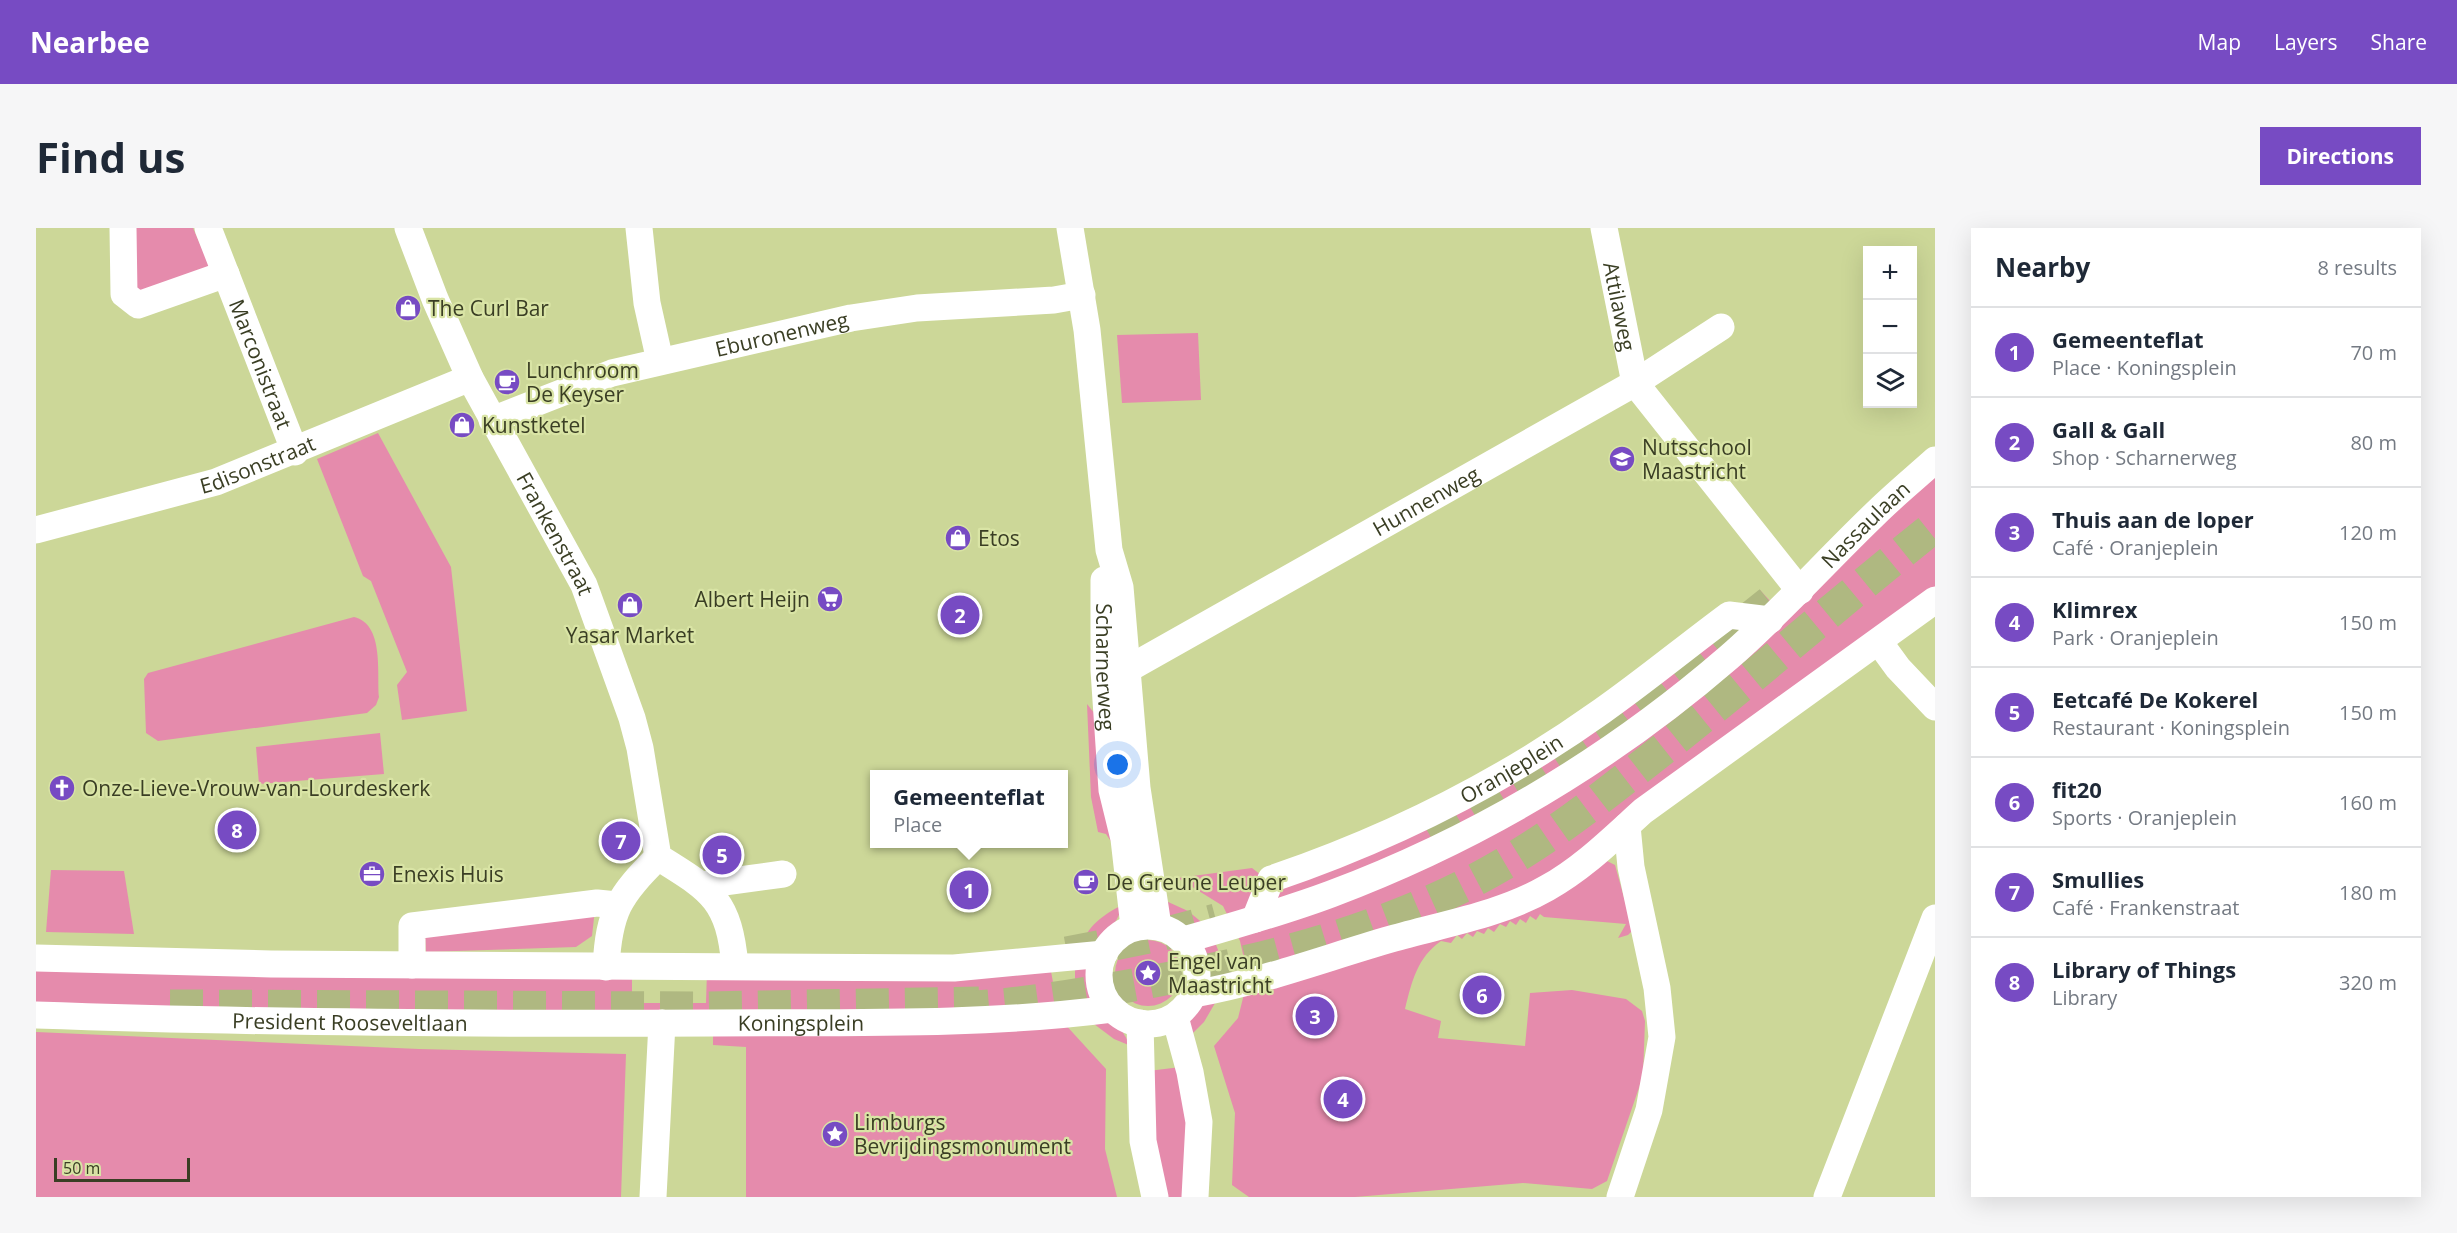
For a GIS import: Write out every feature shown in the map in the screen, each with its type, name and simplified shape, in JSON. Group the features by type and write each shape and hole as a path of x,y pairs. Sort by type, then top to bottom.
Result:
{"street":[{"name":"Marconistraat","path":"123,228 124,294 138,305 226,274"},
{"name":"Marconistraat","path":"208,228 295,452"},
{"name":"Frankenstraat","path":"408,228 435,299 470,378 584,585 602,631 640,748 658,856"},
{"path":"639,228 647,303 660,361"},
{"name":"Scharnerweg","path":"1070,228 1082,296 1109,550 1120,587 1146,926"},
{"name":"Attilaweg","path":"1604,228 1635,384"},
{"name":"Eburonenweg","path":"492,420 612,373 886,312 1082,296"},
{"name":"Hunnenweg","path":"1128,669 1635,384 1721,327"},
{"name":"Edisonstraat","path":"36,530 216,482 295,452 470,378"},
{"path":"1635,384 1800,591"},
{"name":"Nassaulaan","path":"1800,591 1874,514 1935,460"},
{"name":"Scharnerweg","path":"1109,550 1104,590 1105,692 1112,790 1146,926"},
{"name":"Oranjeplein","path":"1184,940 1256,919 1376,877 1433,851 1530,800 1621,742 1683,695 1800,591"},
{"path":"1194,994 1257,981 1524,899 1583,864 1643,812 1935,600"},
{"name":"Oranjeplein","path":"1256,919 1271,879 1358,847 1479,789 1603,711 1729,615 1770,620"},
{"path":"1879,642 1898,668 1935,707"},
{"path":"1620,1197 1649,1110 1662,1037 1657,988 1630,867 1627,826"},
{"path":"606,967 608,937 617,905 634,881 658,856 702,885 718,902 729,922 735,966"},
{"path":"702,885 783,874"},
{"path":"412,965 412,926 597,903 617,905"},
{"path":"1827,1197 1935,918"},
{"path":"1146,926 1172,931 1184,940 1196,961 1198,978 1194,994 1186,1007 1175,1017 1154,1024 1128,1020 1112,1009 1104,997 1099,968 1113,940 1146,926"},
{"path":"36,958 412,965 954,968 1104,954"},
{"name":"Koningsplein","path":"662,1023 977,1021 1112,1009"},
{"name":"President Rooseveltlaan","path":"36,1015 270,1021 662,1023"},
{"path":"1175,1017 1190,1072 1199,1122 1195,1197"},
{"path":"654,1197 662,1023"},
{"path":"1140,1023 1143,1141 1155,1197"}],"shaded area":[{"path":"132,228 193,228 211,269 144,292 132,287"},
{"path":"1198,333 1201,400 1122,403 1117,335"},
{"path":"378,433 451,567 467,711 402,720 397,685 407,672 371,581 363,576 317,459"},
{"path":"1935,465 1935,589 1539,887 1248,976 1240,941 1223,906 1178,878 1252,868 1266,879 1410,830 1725,623 1760,590 1782,614"},
{"path":"354,617 364,621 370,629 377,650 379,697 376,705 367,713 158,741 146,733 144,679 148,673"},
{"path":"1087,704 1095,714 1112,843 1106,834 1098,832 1091,797"},
{"path":"380,733 384,774 259,784 256,747"},
{"path":"1605,860 1615,865 1633,930 1628,935 1618,938 1626,924 1544,917 1540,914 1536,920 1530,916 1526,923 1520,919 1516,925 1510,921 1506,927 1500,924 1494,932 1488,928 1484,934 1477,931 1473,937 1467,933 1462,939 1457,935 1451,943 1441,941 1426,955 1413,980 1405,1009 1441,1021 1438,1038 1525,1046 1530,993 1572,990 1626,999 1642,1011 1645,1021 1643,1076 1607,1181 1592,1189 1523,1183 1355,1197 1249,1197 1232,1185 1235,1113 1214,1046 1238,1018 1245,990"},
{"path":"51,870 124,871 134,934 46,932"},
{"path":"1166,901 1188,911 1205,925 1186,925 1173,920 1169,917"},
{"path":"1122,905 1117,920 1107,932 1094,942 1080,948 1091,927"},
{"path":"595,909 592,936 576,947 426,952 425,936"},
{"path":"1213,937 1220,955 1222,981 1207,984 1206,958 1198,941"},
{"path":"1148,940 1161,943 1171,950 1178,960 1181,973 1178,986 1171,996 1161,1003 1148,1006 1135,1003 1125,996 1118,986 1115,973 1118,960 1125,950 1135,943"},
{"path":"36,962 632,972 632,1003 706,1003 707,971 1050,966 1058,1009 982,1016 36,1008"},
{"path":"1089,962 1089,984 1097,1004 1081,1006 1075,985 1075,963"},
{"path":"1218,998 1204,1022 1192,1034 1188,1023 1191,1018 1208,1002"},
{"path":"1063,1022 1106,1069 1105,1149 1117,1197 746,1197 746,1047 713,1045 713,1028"},
{"path":"1112,1022 1122,1031 1131,1046 1114,1039 1094,1024"},
{"path":"36,1032 419,1049 626,1054 621,1197 36,1197"},
{"path":"1181,1067 1188,1098 1188,1197 1162,1197 1148,1071"}],"tunnel":[{"path":"956,1008 1064,997 1232,965 1334,938 1383,921 1479,878 1541,841 1618,784 1935,526"},
{"path":"1432,839 1541,775 1626,718 1770,602"},
{"path":"1067,953 1160,935 1216,920"},
{"path":"170,1006 702,1008 979,1003"}],"place":[{"name":"The Curl Bar","path":"408,308"},
{"name":"Lunchroom De Keyser","path":"507,382"},
{"name":"Kunstketel","path":"462,425"},
{"name":"Nutsschool Maastricht","path":"1622,459"},
{"name":"Etos","path":"958,538"},
{"name":"Albert Heijn","path":"830,599"},
{"name":"Yasar Market","path":"630,605"},
{"name":"Gall & Gall","path":"960,615"},
{"name":"Onze-Lieve-Vrouw-van-Lourdeskerk","path":"62,788"},
{"name":"Library of Things","path":"237,830"},
{"name":"Smullies","path":"621,841"},
{"name":"Eetcafé De Kokerel","path":"722,855"},
{"name":"Enexis Huis","path":"372,874"},
{"name":"De Greune Leuper","path":"1086,882"},
{"name":"Gemeenteflat","path":"969,890"},
{"name":"Engel van Maastricht","path":"1148,973"},
{"name":"fit20","path":"1482,995"},
{"name":"Thuis aan de loper","path":"1315,1016"},
{"name":"Klimrex","path":"1343,1099"},
{"name":"Limburgs Bevrijdingsmonument","path":"835,1134"}]}
